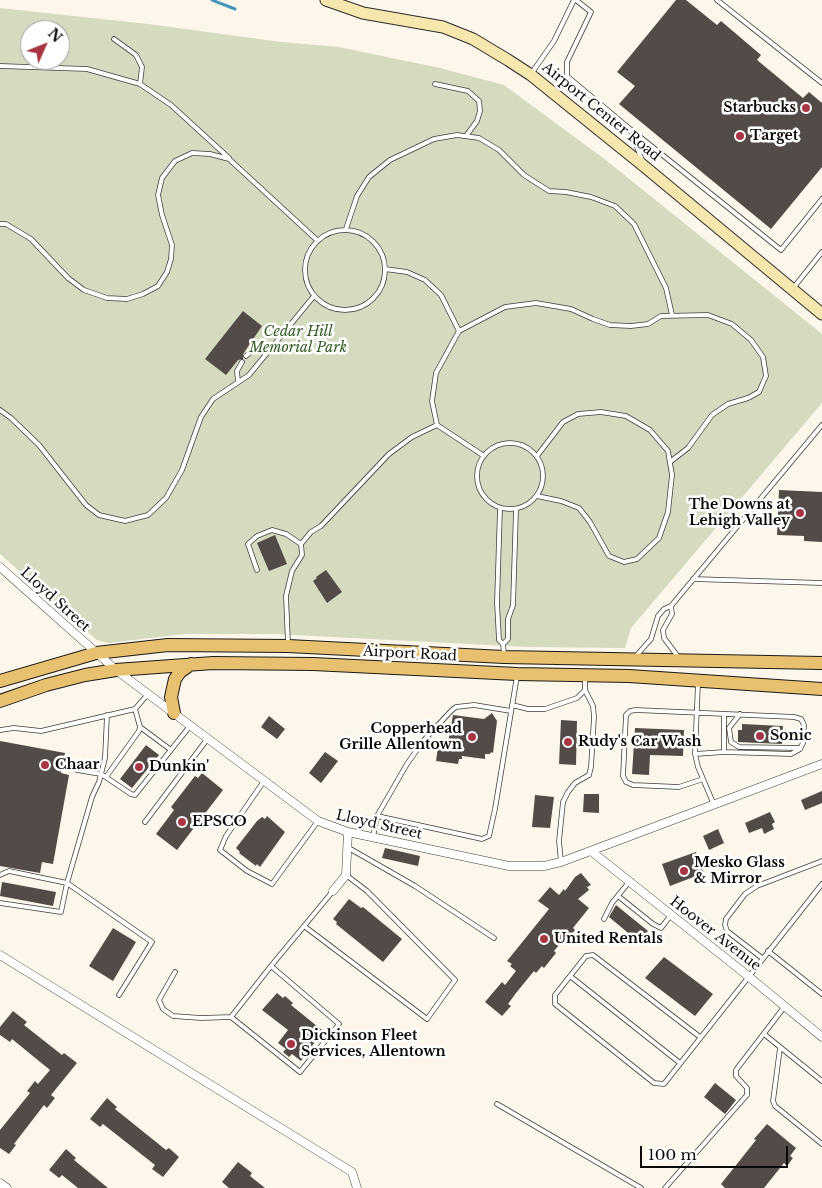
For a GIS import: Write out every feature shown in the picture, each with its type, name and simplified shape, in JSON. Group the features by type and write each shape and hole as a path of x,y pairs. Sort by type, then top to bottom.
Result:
{"main road":[{"name":"Airport Road","path":"0,681 96,653 168,645 503,651 633,658 822,663"},
{"name":"Airport Road","path":"0,701 46,685 85,675 116,670 191,664 313,664 517,674 629,676 822,689"},
{"path":"174,713 171,697 175,679 180,672 191,664"}],"street":[{"name":"Airport Center Road","path":"326,0 363,13 443,27 473,40 531,74 822,314"},
{"name":"Lloyd Street","path":"0,567 116,670 318,821 348,832 509,866 532,867 560,862 591,851 822,764"},
{"path":"333,891 346,874 348,832"},
{"name":"Hoover Avenue","path":"591,851 822,1037"},
{"path":"0,955 352,1172 357,1188"},
{"path":"0,1183 7,1188"}],"lane":[{"path":"531,74 554,41 575,0 591,12 566,62 567,76 630,129 781,250 822,199"},
{"path":"718,0 822,83"},
{"path":"114,38 136,55 142,67 140,84"},
{"path":"0,66 87,69 140,84 171,105 318,240"},
{"path":"435,84 468,91 479,101 480,111 477,120 466,136"},
{"path":"630,129 644,167"},
{"path":"346,229 357,196 369,177 390,160 434,139 457,134 480,138 499,150 524,175 549,192 566,192 591,197 615,206 634,224 666,288 672,315"},
{"path":"0,224 6,224 31,238 68,278 84,290 107,298 128,298 143,294 158,286 167,272 171,259 172,246 162,215 158,194 162,178 175,161 192,153 210,154 229,159"},
{"path":"346,229 359,232 371,239 380,249 385,262 385,276 381,289 373,300 362,307 350,310 336,310 324,305 314,296 304,272 306,259 311,247 332,231 346,229"},
{"path":"792,290 822,252"},
{"path":"385,268 407,272 425,280 441,295 460,331"},
{"path":"0,410 39,445 86,505 99,515 125,520 148,515 166,498 182,470 202,417 213,398 249,375 314,296"},
{"path":"484,456 437,425 432,401 436,373 460,331 505,307 536,303 570,309 610,325 631,326 648,324 662,316 708,315 732,324 751,340 763,357 766,376 759,392 748,398 728,404 712,415 688,448 670,462"},
{"path":"246,356 258,344 271,348"},
{"path":"238,382 237,371 242,362"},
{"path":"537,456 563,422 578,414 601,412 626,416 650,430 668,450 672,475 668,512 658,538 637,559 624,562 609,556 590,522 579,508 561,501 538,496"},
{"path":"288,646 286,596 292,571 302,555 301,544 311,532 321,526 389,454 412,437 437,425"},
{"path":"633,658 651,639 658,616 664,609 671,606 822,425"},
{"path":"507,443 518,444 528,448 537,456 542,466 544,477 542,489 538,496 527,506 516,510 500,508 486,500 478,486 477,470 488,451 507,443"},
{"path":"500,508 497,603 499,640 503,651"},
{"path":"503,651 508,639 508,619 513,605 516,510"},
{"path":"257,570 248,544 257,536 272,530 286,534 301,544"},
{"path":"693,579 822,584"},
{"path":"671,606 672,614 663,630 664,638 680,659"},
{"path":"499,618 508,619"},
{"path":"377,816 482,839 489,836 517,674"},
{"path":"560,862 559,841 563,802 575,783 589,775 591,767 594,717 593,706 585,690 586,676"},
{"path":"698,682 695,754 714,805"},
{"path":"512,705 528,709 544,709 577,698 585,690"},
{"path":"0,730 14,728 41,730 136,709 148,694"},
{"path":"373,837 377,816 412,756 452,710 456,707 474,704 511,711"},
{"path":"136,709 140,727 171,750"},
{"path":"695,754 724,752 791,754 800,748 803,743 804,725 801,719 794,717 630,711 626,716 623,776 626,782 633,786 679,787 703,779"},
{"path":"724,714 724,752"},
{"path":"740,714 729,728 731,742 739,747 800,748"},
{"path":"0,903 61,912 67,883 105,758 106,715"},
{"path":"77,770 101,774 135,795 191,726"},
{"path":"106,778 140,727"},
{"path":"145,822 208,738"},
{"path":"264,781 226,836 220,850 247,871 272,884 318,821"},
{"path":"347,847 415,886 494,938"},
{"path":"762,958 727,931 726,919 745,894 757,886 822,861"},
{"path":"0,875 8,870 67,883 152,942 119,995"},
{"path":"304,926 427,1019 455,980 366,891 346,874"},
{"path":"604,919 629,882"},
{"path":"700,1037 593,955 586,956 555,995 556,1004 654,1083 664,1084 822,884"},
{"path":"231,1017 333,891"},
{"path":"618,896 653,924 661,928 671,915"},
{"path":"768,951 822,994"},
{"path":"176,972 159,1000 162,1009 173,1016 201,1018 231,1017 300,1072 340,1024 271,966"},
{"path":"570,976 680,1063"},
{"path":"665,1188 747,1095 747,1088 736,1076 736,1070 785,1006"},
{"path":"764,1034 822,1081"},
{"path":"780,1048 773,1102 775,1106 822,1144"},
{"path":"497,1104 641,1188"}],"green space":[{"name":"Cedar Hill Memorial Park","path":"0,8 148,24 281,42 339,47 440,68 504,85 607,161 822,334 822,403 631,628 625,648 527,647 275,634 184,634 108,643 97,640 0,554"}],"building":[{"name":"Target","path":"676,0 686,0 717,25 721,21 761,55 757,60 803,98 809,92 822,103 822,167 771,229 619,104 635,86 617,72"},
{"path":"243,311 262,326 243,354 243,359 238,360 226,375 205,359"},
{"name":"The Downs at Lehigh Valley","path":"779,490 822,492 822,542 804,541 804,536 777,535"},
{"path":"275,535 287,564 269,571 257,543"},
{"path":"326,570 342,592 327,603 313,581"},
{"name":"Copperhead Grille Allentown","path":"492,713 497,721 493,753 485,754 485,759 462,756 458,764 436,761 438,747 447,748 453,715 484,719"},
{"path":"269,716 285,729 277,739 261,727"},
{"name":"Rudy's Car Wash","path":"561,720 577,721 576,765 559,764"},
{"name":"Sonic","path":"742,724 783,726 782,744 738,742 738,730 742,730"},
{"path":"635,728 684,730 683,756 650,755 649,775 632,774"},
{"path":"0,741 65,753 61,773 69,775 53,864 42,862 40,873 0,866"},
{"name":"Dunkin'","path":"146,745 159,755 132,788 120,779"},
{"path":"325,752 338,761 321,783 309,773"},
{"name":"EPSCO","path":"202,773 223,790 177,850 156,834 174,810 171,807 195,776 198,778"},
{"path":"822,791 822,803 805,810 801,800"},
{"path":"584,794 599,794 599,813 583,812"},
{"path":"535,795 554,797 550,828 532,827"},
{"path":"770,812 775,822 772,824 774,829 764,834 762,828 749,833 745,823"},
{"path":"267,816 285,832 260,867 239,853 236,848 257,821 262,817 265,819"},
{"path":"718,829 724,843 709,850 703,836"},
{"path":"385,848 420,856 418,866 382,858"},
{"name":"Mesko Glass & Mirror","path":"696,852 704,873 670,886 662,864"},
{"name":"United Rentals","path":"581,873 591,885 587,887 589,890 578,899 589,908 573,928 575,930 570,936 568,934 554,951 556,953 544,968 542,966 536,973 534,971 516,993 508,1004 511,1006 502,1016 485,1002 502,982 505,985 516,971 510,966 512,964 507,961 549,909 538,901 550,887 559,895"},
{"path":"2,882 56,892 53,906 0,896"},
{"path":"349,899 361,908 363,907 402,939 383,962 336,924 337,922 333,919"},
{"path":"616,905 648,931 639,942 609,917"},
{"path":"113,928 136,942 113,981 89,966"},
{"path":"664,957 713,994 695,1016 645,978"},
{"path":"277,993 283,998 285,996 293,1003 291,1005 323,1031 301,1061 292,1054 289,1057 283,1052 286,1049 278,1043 288,1030 262,1010"},
{"path":"13,1011 27,1022 24,1025 62,1055 64,1053 77,1063 51,1095 55,1098 47,1108 44,1105 14,1144 16,1145 9,1154 0,1148 0,1130 30,1093 27,1091 35,1081 38,1084 50,1070 12,1039 10,1042 0,1035 0,1027"},
{"path":"715,1083 736,1100 725,1114 704,1097"},
{"path":"107,1098 117,1107 115,1109 166,1150 169,1148 179,1157 163,1177 152,1169 155,1165 103,1124 100,1127 90,1119"},
{"path":"767,1124 796,1148 790,1156 793,1158 787,1166 784,1163 764,1188 725,1188 721,1184"},
{"path":"66,1149 76,1158 74,1160 108,1188 78,1188 62,1175 59,1178 49,1170"},
{"path":"238,1162 252,1173 250,1176 265,1188 229,1188 222,1182"}],"waterway":[{"path":"212,0 235,9"}],"place":[{"name":"Starbucks","path":"806,108"},
{"name":"Target","path":"740,136"},
{"name":"The Downs at Lehigh Valley","path":"800,513"},
{"name":"Sonic","path":"760,736"},
{"name":"Copperhead Grille Allentown","path":"472,737"},
{"name":"Rudy's Car Wash","path":"568,742"},
{"name":"Chaar","path":"45,765"},
{"name":"Dunkin'","path":"139,767"},
{"name":"EPSCO","path":"182,822"},
{"name":"Mesko Glass & Mirror","path":"684,871"},
{"name":"United Rentals","path":"544,939"},
{"name":"Dickinson Fleet Services, Allentown","path":"291,1044"}]}
